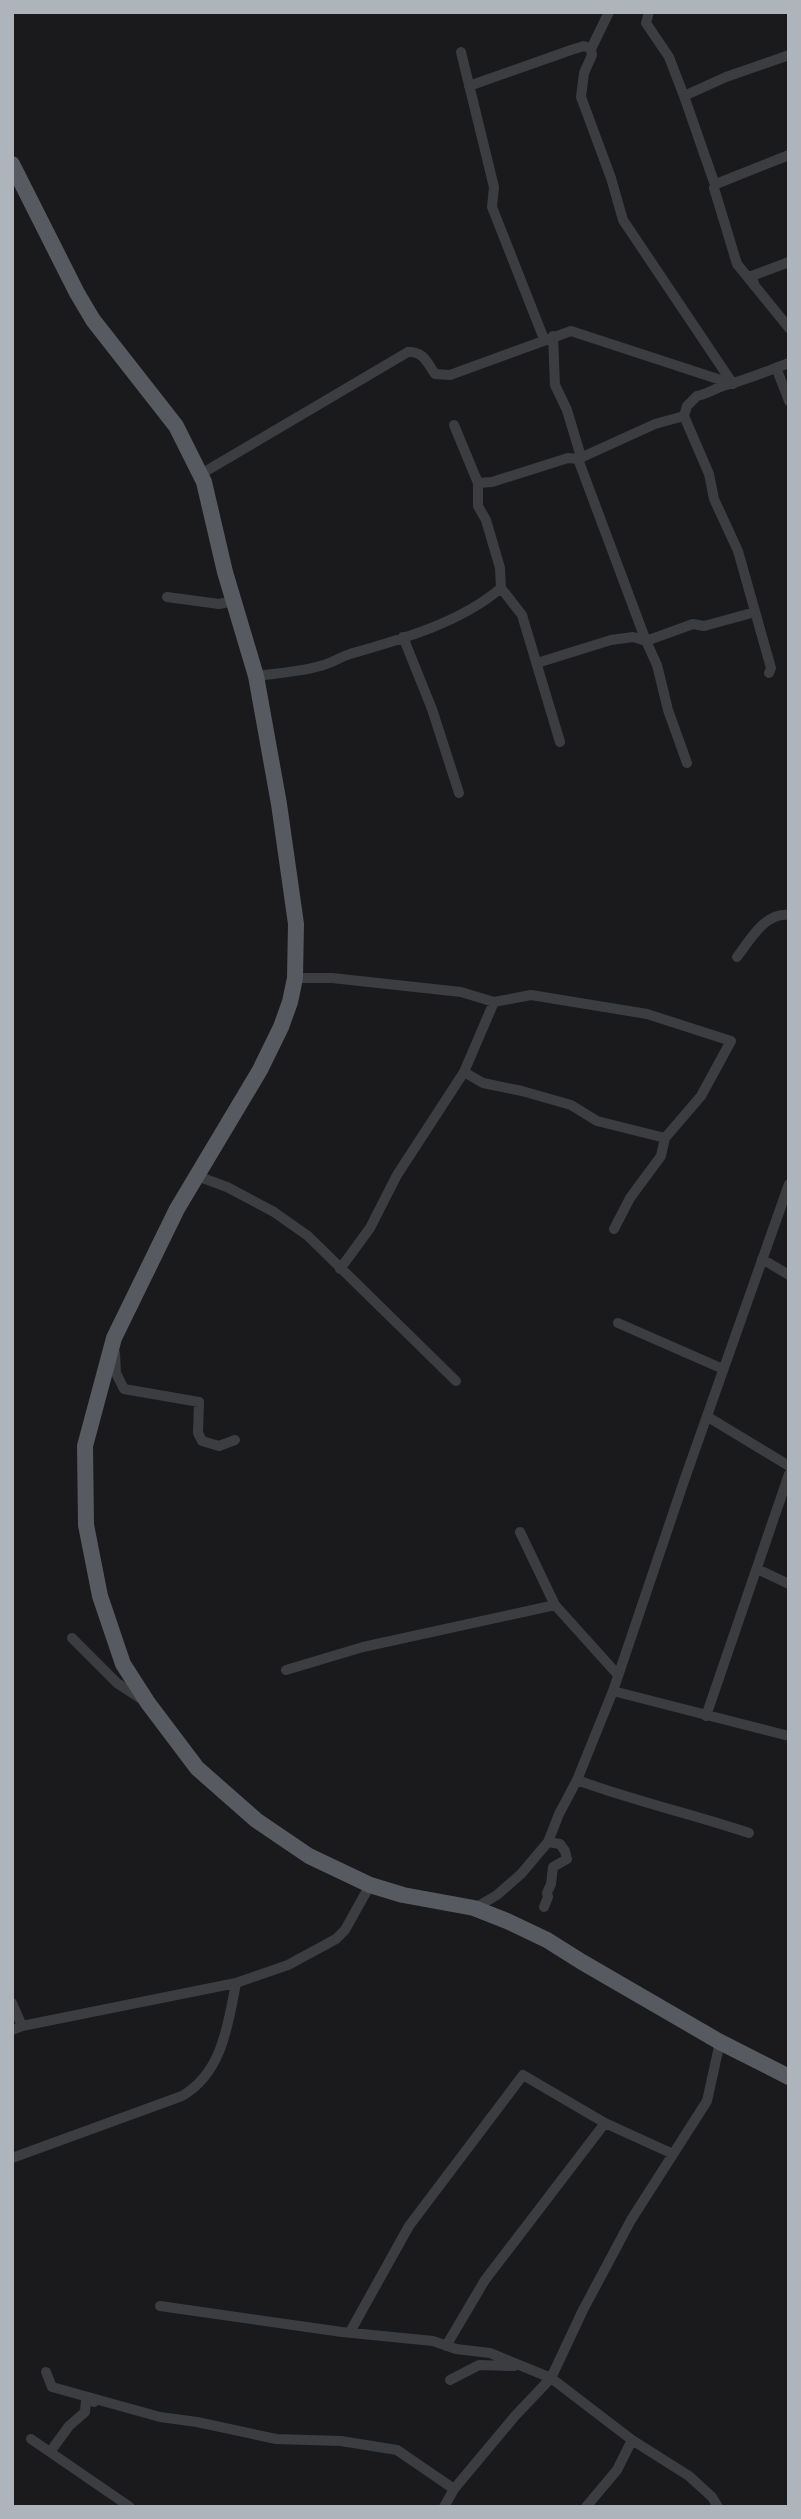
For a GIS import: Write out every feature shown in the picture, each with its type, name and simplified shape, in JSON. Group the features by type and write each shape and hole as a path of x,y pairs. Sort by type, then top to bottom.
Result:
{"main road":[{"path":"12,164 93,320 176,426 201,474 234,601 257,676 296,924 295,978 281,1027 260,1070 177,1209 114,1338 85,1446 86,1525 100,1596 123,1664 148,1703 197,1768 257,1820 309,1856 370,1885 403,1895 474,1908 547,1940 720,2042 789,2077"}],"street":[{"path":"609,12 591,49 592,55 584,73 581,97 611,178 623,220 733,384"},
{"path":"649,12 646,23 669,57 684,96 715,185 737,264 789,328"},
{"path":"469,86 584,46 591,49"},
{"path":"461,52 494,187 492,207 549,338 555,385 567,410 579,458 657,665 668,710 687,763"},
{"path":"684,96 726,77 789,55"},
{"path":"715,185 789,155"},
{"path":"789,262 749,277 789,328"},
{"path":"201,474 408,352 416,351 421,354 435,374 450,375 571,331 733,384"},
{"path":"686,411 696,396 789,364"},
{"path":"478,483 492,482 568,458 579,458 789,364"},
{"path":"777,370 789,401"},
{"path":"686,411 709,474 714,499 738,551 764,636 771,668 769,673"},
{"path":"454,425 478,483 478,506 486,520 500,568 501,587 522,615 560,742"},
{"path":"257,676 321,666 347,655 377,648 484,603 501,587"},
{"path":"167,597 219,604 234,601"},
{"path":"537,663 611,640 633,637 646,641 693,624 704,626 748,614"},
{"path":"403,637 432,709 460,793"},
{"path":"737,957 767,921 776,915 789,915"},
{"path":"295,978 332,978 461,992 494,1002 531,995 647,1014 731,1041 701,1096 665,1138 661,1156 630,1198 614,1229"},
{"path":"340,1269 370,1228 397,1175 464,1072 494,1002"},
{"path":"464,1072 483,1083 571,1105 597,1121 665,1138"},
{"path":"197,1175 227,1187 274,1212 308,1236 456,1381"},
{"path":"474,1908 497,1895 521,1874 548,1842 577,1780 613,1691 789,1184"},
{"path":"762,1259 789,1275"},
{"path":"618,1323 723,1369"},
{"path":"114,1338 116,1373 124,1389 200,1402 198,1433 202,1441 219,1446 235,1440"},
{"path":"708,1417 789,1466"},
{"path":"706,1716 789,1474"},
{"path":"520,1532 555,1605 618,1675"},
{"path":"757,1569 789,1584"},
{"path":"286,1670 363,1647 555,1605"},
{"path":"72,1638 117,1683 148,1703"},
{"path":"613,1691 789,1736"},
{"path":"577,1780 628,1799 697,1816 749,1833"},
{"path":"544,1908 554,1867 567,1859 560,1844 548,1842"},
{"path":"12,2003 17,2028 236,1983 288,1965 336,1939 345,1930 370,1885"},
{"path":"12,2158 182,2096 193,2089 218,2056 227,2031 236,1983"},
{"path":"444,2507 454,2489 547,2376 619,2243 707,2101 720,2042"},
{"path":"351,2332 409,2226 523,2075 604,2123 673,2154"},
{"path":"446,2346 485,2280 604,2123"},
{"path":"160,2306 433,2341 446,2346 490,2353 547,2376 632,2440 689,2476 712,2497 718,2507"},
{"path":"450,2380 482,2364 540,2367 547,2376"},
{"path":"46,2372 52,2386 160,2417 197,2422"},
{"path":"50,2452 69,2426 85,2412 86,2400 276,2439 341,2441 397,2449 454,2489"},
{"path":"31,2439 130,2507"},
{"path":"586,2507 617,2470 632,2440"}]}
